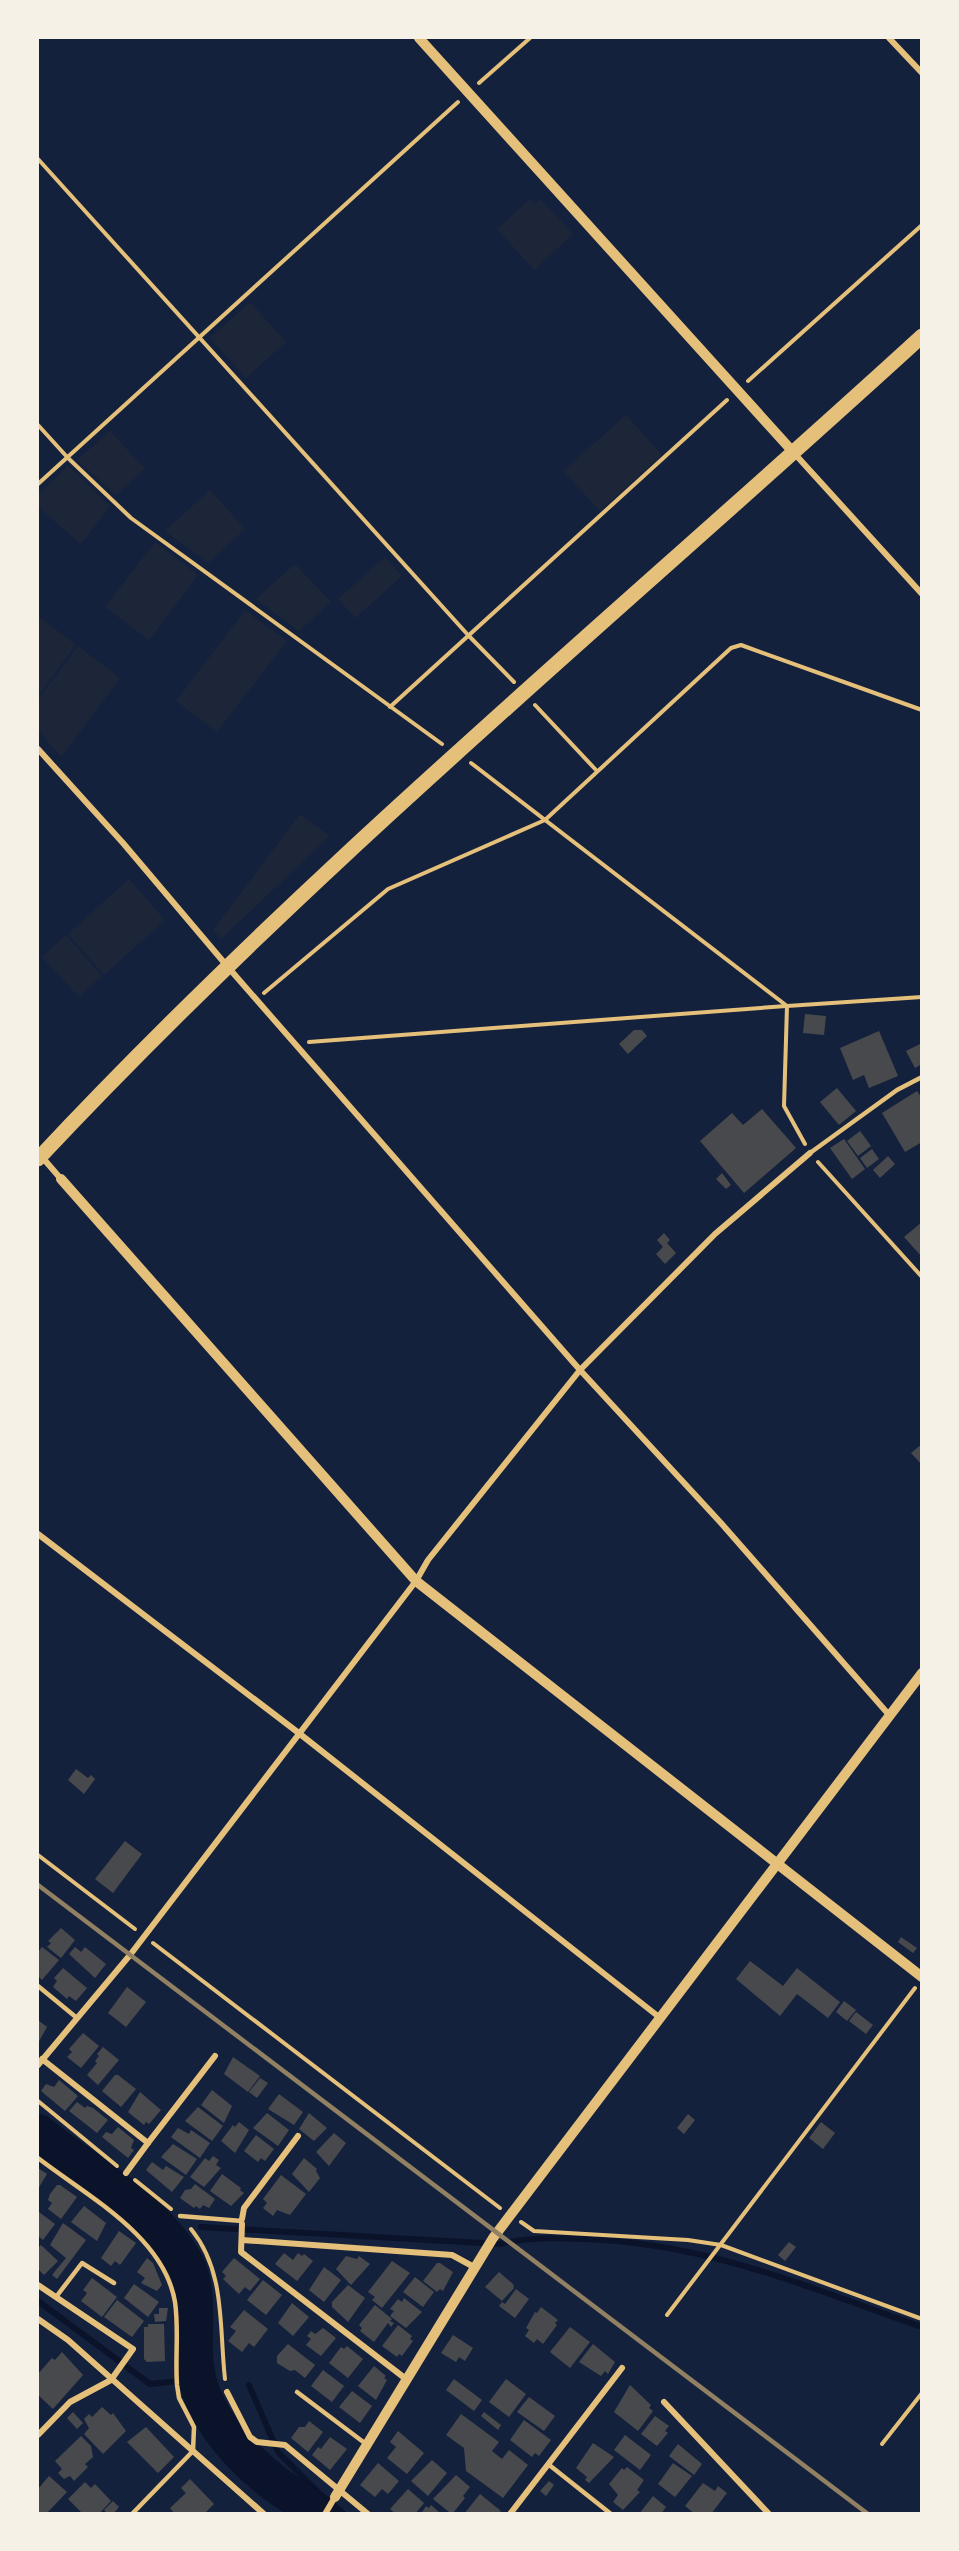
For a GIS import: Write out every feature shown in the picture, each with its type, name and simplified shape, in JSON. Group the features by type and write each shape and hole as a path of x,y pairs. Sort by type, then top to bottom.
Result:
{"main road":[{"path":"38,1156 227,966 458,753 794,453 921,336"}],"street":[{"path":"419,38 921,594"},
{"path":"889,38 921,73"},
{"path":"38,749 123,843 256,1000 580,1370 721,1523 890,1716"},
{"path":"148,2143 40,2062 144,1936 416,1581 428,1560 580,1370 715,1234 810,1153"},
{"path":"38,1156 61,1179 416,1581 921,1978"},
{"path":"38,1534 300,1734 659,2017"},
{"path":"325,2514 493,2238 921,1673"},
{"path":"126,2173 214,2056"},
{"path":"298,2136 244,2208 241,2252 406,2379"},
{"path":"242,2238 452,2255 474,2267"},
{"path":"38,2285 134,2349 111,2380 70,2402 38,2435"},
{"path":"38,2319 68,2340 264,2514"},
{"path":"510,2514 622,2368"},
{"path":"227,2392 250,2438 285,2445 338,2494 368,2514"},
{"path":"664,2402 770,2514"}],"lane":[{"path":"810,1153 897,1090 921,1077"},
{"path":"38,1986 77,2018"},
{"path":"38,2158 132,2229 165,2270 175,2301 177,2385 179,2398 194,2427 193,2451 132,2514"},
{"path":"180,2216 242,2222"},
{"path":"56,2297 82,2263 114,2283"},
{"path":"297,2392 366,2444"},
{"path":"548,2464 611,2514"}],"path":[{"path":"38,484 530,38"},
{"path":"38,159 468,635 596,770"},
{"path":"390,707 921,225"},
{"path":"38,424 68,458 131,518 430,737 458,753 787,1006"},
{"path":"256,1000 388,889 544,820 731,648 741,645 921,710"},
{"path":"295,1043 921,997"},
{"path":"787,1006 784,1106 810,1153 921,1277"},
{"path":"38,1855 510,2216 534,2231 688,2240 721,2245 921,2319"},
{"path":"667,2314 921,1978"},
{"path":"38,2101 180,2216 205,2247 220,2297 221,2344 227,2392"},
{"path":"882,2444 921,2393"}],"shaded area":[{"path":"530,199 535,204 541,199 573,234 534,270 497,229"},
{"path":"250,302 286,342 246,378 210,338"},
{"path":"626,415 662,455 600,511 563,471"},
{"path":"110,431 145,469 116,495 77,460"},
{"path":"68,466 110,506 81,544 38,507 38,494"},
{"path":"210,490 245,529 208,563 165,531"},
{"path":"155,542 198,575 149,640 105,607"},
{"path":"385,557 402,576 355,618 338,599"},
{"path":"295,564 331,602 299,631 256,599"},
{"path":"245,610 287,641 217,732 176,701"},
{"path":"38,616 76,645 38,696"},
{"path":"78,646 120,678 61,757 38,730 38,699"},
{"path":"300,814 330,836 221,939 213,930"},
{"path":"129,879 165,920 104,975 68,934"},
{"path":"66,935 102,976 79,997 42,957"}],"building":[{"path":"805,1014 826,1016 824,1035 803,1033"},
{"path":"634,1030 642,1030 647,1036 628,1054 619,1044"},
{"path":"879,1031 898,1076 869,1088 864,1075 853,1080 840,1048"},
{"path":"922,1043 922,1064 915,1068 906,1051"},
{"path":"837,1088 856,1111 839,1125 820,1102"},
{"path":"917,1091 922,1098 922,1142 905,1152 882,1113"},
{"path":"762,1109 796,1148 744,1193 700,1141 732,1113 743,1125"},
{"path":"860,1131 871,1146 858,1156 847,1141"},
{"path":"844,1139 865,1169 852,1179 830,1148"},
{"path":"872,1149 879,1159 867,1168 860,1158"},
{"path":"888,1156 895,1164 880,1178 873,1170"},
{"path":"722,1173 731,1185 726,1189 716,1179"},
{"path":"922,1222 922,1257 904,1237"},
{"path":"664,1233 670,1240 667,1243 676,1253 665,1264 656,1254 663,1247 657,1240"},
{"path":"922,1444 922,1465 911,1453"},
{"path":"76,1769 88,1778 91,1775 95,1779 84,1794 68,1780"},
{"path":"125,1841 142,1854 113,1893 95,1879"},
{"path":"61,1928 75,1940 61,1958 47,1947 51,1943 48,1941"},
{"path":"901,1937 917,1948 913,1953 898,1942"},
{"path":"42,1947 59,1960 42,1980 38,1976 38,1952"},
{"path":"75,1947 81,1952 85,1947 106,1964 95,1978 69,1954"},
{"path":"750,1961 783,1986 797,1968 840,2002 828,2018 797,1994 780,2016 736,1979"},
{"path":"63,1968 87,1988 76,2001 69,1996 67,1999 53,1987 57,1981 54,1978"},
{"path":"127,1987 146,2002 126,2027 108,2013"},
{"path":"844,2001 856,2010 847,2021 836,2012"},
{"path":"856,2012 873,2025 866,2034 849,2021"},
{"path":"38,2020 47,2027 38,2043"},
{"path":"83,2033 99,2046 81,2068 67,2057 72,2052 69,2049"},
{"path":"103,2047 119,2060 98,2085 87,2075 97,2063 95,2061 99,2056 97,2054"},
{"path":"233,2057 260,2076 248,2092 224,2074"},
{"path":"115,2075 136,2089 121,2107 102,2091"},
{"path":"260,2078 268,2083 257,2098 249,2092"},
{"path":"59,2080 78,2096 65,2111 41,2091 46,2084 54,2087"},
{"path":"212,2090 232,2106 224,2123 201,2105"},
{"path":"140,2092 161,2110 149,2124 146,2122 144,2125 128,2112"},
{"path":"279,2094 303,2112 294,2125 268,2109"},
{"path":"77,2102 85,2108 87,2106 93,2108 108,2120 97,2133 69,2111"},
{"path":"198,2107 223,2126 212,2141 185,2121"},
{"path":"267,2113 289,2130 278,2146 253,2128"},
{"path":"309,2113 327,2128 314,2141 299,2129"},
{"path":"688,2114 695,2120 684,2134 677,2128"},
{"path":"239,2122 249,2130 235,2153 221,2141 233,2125 235,2127"},
{"path":"821,2122 835,2133 823,2149 809,2138"},
{"path":"118,2127 134,2140 131,2148 134,2150 128,2158 102,2137 106,2132 112,2134"},
{"path":"178,2128 189,2134 191,2130 210,2143 200,2158 171,2137"},
{"path":"334,2133 346,2143 329,2166 316,2152"},
{"path":"256,2135 274,2149 265,2161 261,2158 258,2162 244,2151"},
{"path":"173,2144 197,2159 186,2175 161,2157"},
{"path":"213,2156 219,2160 216,2165 221,2168 204,2187 190,2177 205,2158 209,2161"},
{"path":"304,2158 317,2169 320,2178 309,2192 292,2174"},
{"path":"152,2162 163,2170 166,2166 184,2177 172,2192 146,2170"},
{"path":"38,2168 47,2174 38,2189"},
{"path":"222,2174 241,2188 240,2190 244,2193 231,2206 210,2191"},
{"path":"281,2175 306,2194 290,2215 277,2210 273,2216 263,2208 267,2203 263,2199"},
{"path":"195,2184 215,2199 209,2208 203,2205 200,2209 196,2206 194,2208 180,2198 185,2190 191,2189"},
{"path":"57,2185 77,2197 61,2219 48,2209 52,2203 48,2200 50,2194"},
{"path":"84,2206 106,2223 97,2241 71,2222"},
{"path":"39,2212 55,2224 43,2240 38,2236"},
{"path":"63,2223 86,2240 57,2279 52,2275 66,2258 50,2245"},
{"path":"119,2231 136,2243 120,2265 115,2261 111,2266 101,2258"},
{"path":"789,2242 796,2247 785,2261 778,2255"},
{"path":"41,2245 58,2261 44,2275 38,2269 38,2248"},
{"path":"284,2253 293,2260 298,2253 302,2256 304,2254 313,2261 297,2281 275,2264"},
{"path":"346,2256 357,2259 359,2256 370,2264 351,2285 336,2269"},
{"path":"147,2258 153,2263 162,2285 157,2291 141,2283 145,2278 137,2272"},
{"path":"234,2258 260,2279 250,2291 245,2287 239,2294 223,2279 226,2276 222,2272"},
{"path":"392,2261 410,2273 382,2308 372,2300 375,2297 368,2292"},
{"path":"437,2263 453,2272 443,2291 440,2289 437,2292 423,2281"},
{"path":"324,2267 341,2280 324,2302 309,2290"},
{"path":"499,2272 513,2284 514,2288 502,2301 485,2287"},
{"path":"415,2277 434,2292 423,2307 403,2292"},
{"path":"92,2278 117,2297 102,2317 81,2301 87,2293 83,2290"},
{"path":"263,2280 282,2295 266,2315 247,2300"},
{"path":"134,2284 159,2302 148,2317 124,2298"},
{"path":"348,2285 365,2298 348,2322 332,2307 332,2302"},
{"path":"516,2289 529,2299 515,2318 499,2306 502,2302 505,2304"},
{"path":"404,2298 422,2312 406,2328 390,2316 394,2311 390,2309 398,2299 402,2302"},
{"path":"117,2300 144,2321 132,2337 104,2317"},
{"path":"292,2303 309,2317 293,2336 278,2323"},
{"path":"375,2305 394,2323 391,2327 388,2323 374,2342 360,2331 362,2328 359,2325"},
{"path":"541,2307 558,2320 555,2323 557,2325 543,2344 537,2339 534,2343 525,2336 529,2330 526,2328 535,2312 537,2313"},
{"path":"159,2308 168,2308 166,2321 155,2322 154,2314 159,2314"},
{"path":"244,2310 268,2329 254,2347 249,2343 242,2352 228,2341 236,2331 230,2327"},
{"path":"148,2324 164,2324 165,2361 147,2362 144,2359 144,2327 148,2327"},
{"path":"398,2325 412,2336 410,2339 413,2341 402,2356 399,2354 397,2357 382,2346"},
{"path":"570,2327 590,2342 570,2368 550,2352"},
{"path":"323,2328 336,2338 321,2356 306,2345 311,2339 307,2336 311,2331 315,2334"},
{"path":"453,2335 473,2348 465,2361 459,2357 456,2362 441,2353"},
{"path":"288,2344 315,2365 305,2378 295,2370 290,2371 277,2363 277,2356"},
{"path":"593,2344 615,2362 608,2374 605,2371 601,2376 579,2362"},
{"path":"347,2346 363,2359 348,2378 329,2363 341,2347 344,2349"},
{"path":"62,2352 83,2375 53,2409 38,2395 38,2374 52,2358 55,2360"},
{"path":"374,2366 386,2376 384,2378 387,2380 376,2400 358,2386"},
{"path":"323,2370 344,2386 332,2402 311,2386"},
{"path":"454,2379 482,2400 474,2411 446,2390"},
{"path":"506,2379 526,2394 509,2417 489,2402"},
{"path":"630,2385 651,2405 649,2408 653,2411 638,2431 614,2412"},
{"path":"352,2391 372,2406 360,2423 339,2407"},
{"path":"529,2397 555,2416 544,2431 517,2412"},
{"path":"102,2407 111,2415 113,2413 126,2431 103,2454 84,2434 89,2428 84,2419 89,2414 92,2417"},
{"path":"73,2412 83,2423 77,2429 67,2418"},
{"path":"484,2412 501,2425 498,2430 481,2416"},
{"path":"461,2414 499,2442 492,2451 502,2459 509,2450 528,2465 503,2498 466,2471 464,2448 446,2435"},
{"path":"655,2416 669,2426 665,2431 668,2433 657,2446 641,2434"},
{"path":"524,2420 551,2440 539,2456 535,2453 532,2457 510,2440"},
{"path":"309,2421 323,2432 308,2452 291,2438 299,2427 305,2427"},
{"path":"146,2427 174,2457 158,2473 127,2442"},
{"path":"398,2431 424,2453 407,2474 387,2458 396,2447 390,2442"},
{"path":"625,2435 651,2455 640,2470 614,2450"},
{"path":"81,2436 91,2446 93,2457 85,2464 88,2467 74,2481 70,2476 64,2479 58,2473 62,2469 55,2461"},
{"path":"330,2437 347,2449 330,2470 312,2455 318,2447 321,2449"},
{"path":"593,2443 614,2457 589,2483 585,2480 587,2477 576,2468"},
{"path":"678,2444 702,2464 694,2475 669,2456"},
{"path":"432,2460 447,2473 428,2496 411,2481"},
{"path":"378,2463 399,2481 388,2494 382,2489 375,2497 360,2485"},
{"path":"673,2463 692,2476 675,2497 658,2484"},
{"path":"627,2467 644,2480 637,2490 640,2492 623,2510 613,2502 618,2495 609,2484 622,2468 624,2470"},
{"path":"456,2475 470,2487 463,2496 465,2498 453,2513 433,2499"},
{"path":"49,2476 67,2492 46,2514 38,2514 38,2489"},
{"path":"190,2479 214,2504 204,2514 175,2514 170,2508 186,2493 181,2488"},
{"path":"549,2481 554,2485 546,2496 540,2491"},
{"path":"85,2482 91,2488 95,2484 111,2501 99,2514 83,2514 68,2499"},
{"path":"703,2483 715,2491 718,2486 727,2493 711,2514 695,2514 685,2506"},
{"path":"408,2489 424,2503 415,2514 396,2514 390,2509"},
{"path":"480,2494 501,2511 498,2514 464,2514"},
{"path":"653,2496 666,2507 661,2514 639,2514"},
{"path":"113,2501 119,2507 113,2514 108,2514 104,2510"},
{"path":"431,2505 441,2514 421,2514 426,2506 429,2508"}],"waterway":[{"path":"38,2133 138,2208 172,2244 190,2274 194,2309 196,2374 209,2410 231,2442 258,2470 318,2514"},
{"path":"201,2227 500,2244 551,2238 627,2242 670,2248 755,2269 922,2327"},
{"path":"158,2228 173,2228"},
{"path":"38,2301 150,2384 198,2379"},
{"path":"249,2385 278,2452 319,2493 344,2514"}],"railway":[{"path":"38,1885 868,2514"}]}
